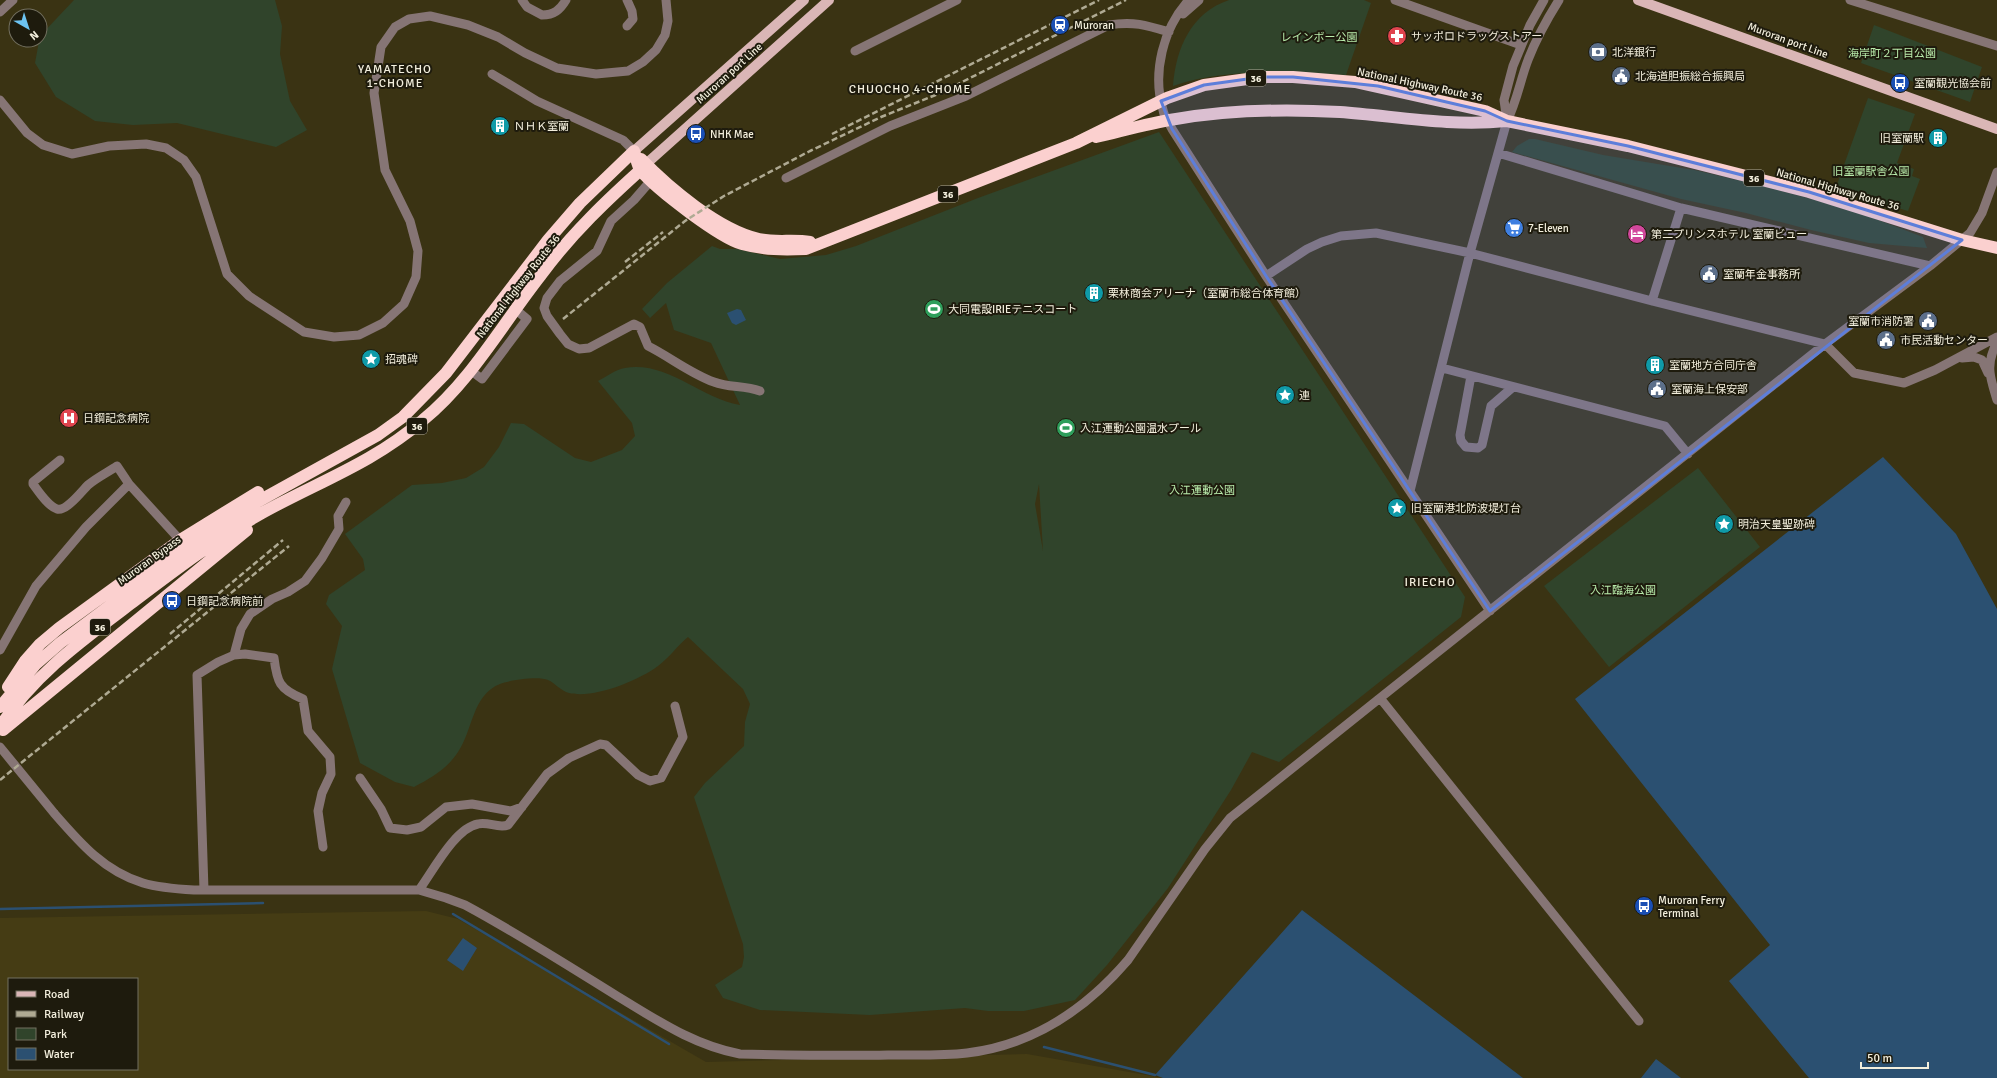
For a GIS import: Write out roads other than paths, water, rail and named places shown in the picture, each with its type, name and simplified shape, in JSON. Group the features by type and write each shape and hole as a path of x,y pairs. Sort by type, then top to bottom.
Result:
{"highway":[{"name":"National Highway Route 36","path":"284,501 338,476 389,447 426,418 470,370 542,272 587,221 643,167 709,226 741,244 769,250 806,249 863,228 1076,143 1167,98 1204,85 1232,80 1293,77 1333,80 1378,86 1485,111 1506,121 1628,146 1809,192 1962,240 1997,248"},
{"name":"National Highway Route 36","path":"1076,143 1177,118 1237,113 1287,111 1341,112 1398,119 1483,124 1506,121"},
{"path":"634,151 643,167"},
{"name":"National Highway Route 36","path":"332,460 378,435 403,417 424,398 446,373 548,240 580,203 634,151"},
{"path":"0,699 25,661 40,644 59,628 180,540 243,500 279,481 332,460"},
{"name":"Muroran Bypass","path":"0,727 28,690 57,661 263,498 332,460"},
{"path":"0,732 284,501"},
{"name":"Muroran Bypass","path":"0,707 36,664 60,643 211,538 284,501"}],"main road":[{"name":"Muroran port Line","path":"634,151 804,0"},
{"name":"Muroran port Line","path":"643,167 829,0"},
{"name":"Muroran port Line","path":"1638,0 1997,129"}],"street":[{"path":"0,12 13,0"},
{"path":"522,0 527,7 542,15 555,12 561,8 566,0"},
{"path":"627,0 632,11 633,18 627,21"},
{"path":"0,100 33,137 43,145 72,154 109,146 146,144 166,148 184,160 196,177 227,274 249,296 304,332 334,337 359,335 383,323 404,304 416,277 418,251 410,221 385,170 374,93 381,47 395,27 409,19 430,16 468,24 498,37 525,53 557,68 596,74 628,71 643,62 656,50 665,35 668,20 666,0"},
{"path":"855,51 957,0"},
{"path":"1189,0 1177,14 1162,51 1159,77 1163,111 1172,129 1266,276 1490,611"},
{"path":"1169,32 1180,17 1200,0"},
{"path":"1395,0 1521,45"},
{"path":"1506,121 1504,100 1521,45 1544,0"},
{"path":"1410,491 1470,252 1506,121 1516,104 1530,54 1559,0"},
{"path":"1850,0 1997,46"},
{"path":"786,178 890,126 966,96 1109,25 1125,22 1143,24 1169,32"},
{"path":"492,74 537,101 623,140 634,151"},
{"path":"1498,153 1681,208 1930,266"},
{"path":"0,747 76,838 95,858 115,872 142,883 159,887 204,890 419,890 465,905 658,1021 695,1041 716,1050 740,1054 854,1056 953,1054 986,1050 1009,1044 1049,1027 1083,1005 1097,993 1128,960 1205,849 1230,818 1825,344 1930,266 1970,233 1982,213 1997,172"},
{"path":"658,180 611,221 597,251 560,281 547,298 544,308 568,344 580,349 589,348 634,324 640,327 648,346 671,358 701,378 716,384 735,387 747,386 760,391"},
{"path":"1652,301 1681,208"},
{"path":"1266,276 1307,249 1322,242 1341,236 1376,233 1470,252 1652,301 1825,344 1854,374 1904,383 1997,337"},
{"path":"1989,374 1990,356 1997,342"},
{"path":"1955,358 1974,356 1982,360 1989,374 1997,400"},
{"path":"1442,368 1665,426 1688,454"},
{"path":"1471,376 1460,435 1461,441 1466,447 1478,448 1482,445 1492,404 1513,387"},
{"path":"60,460 36,478 33,484 55,509 59,510 65,508 88,486 117,466 129,484 180,540"},
{"path":"0,650 36,586 86,527 129,484"},
{"path":"234,655 241,629 250,614 272,599 288,592 305,581 314,570 339,529 338,516 346,502"},
{"path":"204,890 202,804 196,682 197,675 218,662 234,655 245,654 274,658 276,675 278,679 288,693 303,699 308,731 330,757 331,774 322,793 318,811 323,847"},
{"path":"1380,698 1639,1021"},
{"path":"419,890 455,837 468,826 485,823 503,827 508,825 547,774 569,758 600,744 606,745 638,775 650,781 661,778 683,737 675,706"},
{"path":"360,778 373,796 390,828 407,830 421,827 446,808 472,804 511,811 523,806"}],"water":[{"path":"737,309 741,310 746,320 736,325 732,323 727,313"},
{"path":"1883,457 1956,534 1997,609 1997,1078 1809,1078 1729,981 1770,945 1575,699"},
{"path":"1302,910 1523,1078 1163,1078 1155,1075"},
{"path":"463,938 477,948 463,971 447,960"},
{"path":"1656,1059 1681,1078 1641,1078"}],"waterway":[{"path":"0,909 263,903"},
{"path":"453,914 669,1044"},
{"path":"1044,1047 1155,1075"}],"railway":[{"path":"832,134 1099,0"},
{"path":"563,319 685,221 724,196 810,151 881,117 938,94 1126,0"},
{"path":"625,262 663,232"},
{"path":"170,634 283,540"},
{"path":"0,780 289,546"}],"place":[{"name":"Muroran","path":"1060,25"},
{"name":"サッポロドラッグストアー","path":"1397,36"},
{"name":"北洋銀行","path":"1598,52"},
{"name":"北海道胆振総合振興局","path":"1621,76"},
{"name":"室蘭観光協会前","path":"1900,83"},
{"name":"ＮＨＫ室蘭","path":"500,126"},
{"name":"NHK Mae","path":"696,134"},
{"name":"旧室蘭駅","path":"1938,138"},
{"name":"7-Eleven","path":"1514,228"},
{"name":"第二プリンスホテル 室蘭ビュー","path":"1637,234"},
{"name":"室蘭年金事務所","path":"1709,274"},
{"name":"栗林商会アリーナ（室蘭市総合体育館）","path":"1094,293"},
{"name":"大同電設IRIEテニスコート","path":"934,309"},
{"name":"室蘭市消防署","path":"1928,321"},
{"name":"市民活動センター","path":"1886,340"},
{"name":"招魂碑","path":"371,359"},
{"name":"室蘭地方合同庁舎","path":"1655,365"},
{"name":"室蘭海上保安部","path":"1657,389"},
{"name":"連","path":"1285,395"},
{"name":"日鋼記念病院","path":"69,418"},
{"name":"入江運動公園温水プール","path":"1066,428"},
{"name":"旧室蘭港北防波堤灯台","path":"1397,508"},
{"name":"明治天皇聖跡碑","path":"1724,524"},
{"name":"日鋼記念病院前","path":"172,601"},
{"name":"Muroran Ferry Terminal","path":"1644,906"}],"district":[{"name":"YAMATECHO 1-CHOME","path":"395,76"},
{"name":"CHUOCHO 4-CHOME","path":"910,89"},
{"name":"IRIECHO","path":"1430,582"}],"park label":[{"name":"レインボー公園","path":"1319,37"},
{"name":"海岸町２丁目公園","path":"1892,53"},
{"name":"旧室蘭駅舎公園","path":"1871,171"},
{"name":"入江運動公園","path":"1202,490"},
{"name":"入江臨海公園","path":"1623,590"}]}
